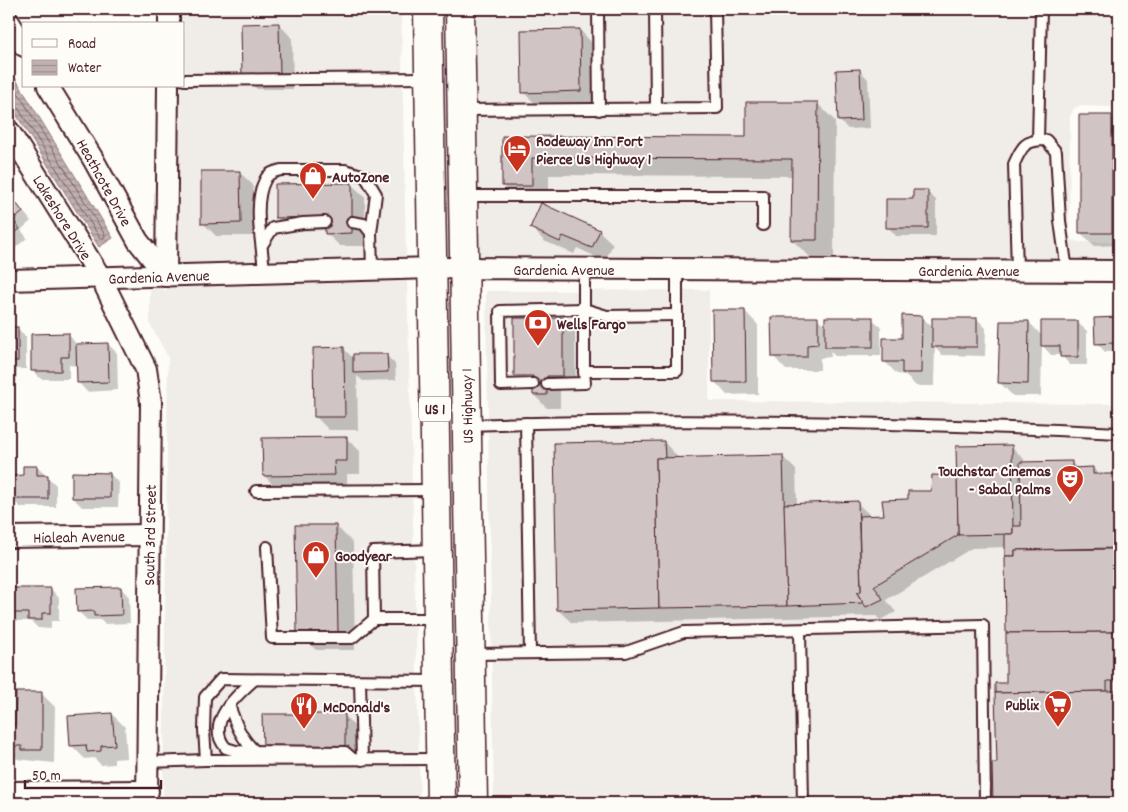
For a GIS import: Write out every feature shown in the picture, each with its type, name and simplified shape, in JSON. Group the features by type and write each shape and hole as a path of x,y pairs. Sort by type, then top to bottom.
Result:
{"main road":[{"name":"US Highway 1","path":"428,9 441,803"},
{"name":"US Highway 1","path":"460,9 473,803"},
{"path":"438,613 452,640 461,650 470,654"},
{"path":"439,681 455,698 472,741"}],"street":[{"path":"169,9 169,22"},
{"path":"9,22 22,43"},
{"name":"Heathcote Drive","path":"49,88 94,159 138,241 166,276"},
{"path":"166,276 168,88"},
{"name":"Lakeshore Drive","path":"9,131 101,278"},
{"path":"130,226 154,224 166,216"},
{"name":"Gardenia Avenue","path":"9,280 433,268 1119,271"},
{"name":"South 3rd Street","path":"101,278 146,369 151,402 148,797"},
{"name":"Hialeah Avenue","path":"9,537 149,535"},
{"path":"9,792 148,797"}],"lane":[{"path":"598,9 599,110"},
{"path":"655,9 656,109"},
{"path":"461,110 717,108 715,9"},
{"path":"1038,140 1041,9"},
{"path":"185,80 429,78"},
{"path":"1017,271 1014,164 1021,149 1032,140 1046,140 1056,152 1060,221 1066,271"},
{"path":"264,273 259,216 261,195 265,179 271,172 281,170 345,170 365,176 376,194 371,233 372,270"},
{"path":"462,196 762,196 763,225"},
{"path":"262,245 273,228 303,223 325,222"},
{"path":"352,222 364,224 371,233"},
{"path":"547,384 585,383 584,269"},
{"path":"584,371 677,371 677,269"},
{"path":"533,384 501,385 500,311 584,310 607,316 677,315"},
{"path":"466,425 526,423 871,424 1119,433"},
{"path":"526,423 530,653"},
{"path":"256,491 436,490"},
{"path":"267,546 272,638 352,638 374,619 438,613"},
{"path":"374,619 373,552 437,550"},
{"path":"470,654 626,652 684,632 983,625 985,803"},
{"path":"800,630 804,803"},
{"path":"206,760 204,730 205,697 221,679 439,681"},
{"path":"254,680 232,699 219,725 221,743 226,748 236,751 344,752 358,760"},
{"path":"358,760 360,681"},
{"path":"229,705 238,728 248,746 255,751"},
{"path":"148,762 440,758"}],"shaded area":[{"path":"178,9 401,9 406,258 175,265 177,88 185,88 185,22 178,22"},
{"path":"472,14 1119,15 1119,110 1113,107 1079,106 1074,108 1070,117 1069,231 1072,240 1078,242 1112,242 1119,238 1119,261 475,258"},
{"path":"407,279 420,803 163,803 168,357 150,324 150,287 161,287 165,291 169,287"},
{"path":"709,290 709,401 1119,404 1119,803 494,803 486,291"}],"water":[{"path":"9,68 113,238 99,247 9,103"}],"building":[{"path":"279,23 280,76 242,77 241,24"},
{"path":"580,29 581,91 522,93 521,30"},
{"path":"860,69 862,120 838,121 836,70"},
{"name":"Rodeway Inn Fort Pierce Us Highway 1","path":"746,102 818,102 817,240 791,240 792,159 532,158 532,186 502,186 502,136 746,137"},
{"path":"1079,115 1112,115 1112,233 1079,233"},
{"path":"1116,152 1119,152 1119,172 1116,172"},
{"path":"201,171 240,171 241,223 201,224"},
{"name":"AutoZone","path":"352,183 352,233 325,234 325,217 275,218 275,184"},
{"path":"913,190 928,190 928,228 886,228 886,199 913,199"},
{"path":"9,194 23,212 13,220 20,229 9,237"},
{"path":"541,203 600,230 592,248 563,236 560,242 530,228"},
{"path":"712,310 745,310 746,382 713,382"},
{"path":"902,315 922,316 921,373 902,373 902,362 883,362 883,338 902,338"},
{"path":"771,317 818,317 818,344 807,345 807,357 772,357"},
{"path":"825,317 873,317 873,347 825,347"},
{"path":"1119,317 1119,353 1114,353 1113,343 1095,344 1094,318"},
{"name":"Wells Fargo","path":"514,318 563,318 563,376 547,376 547,395 533,395 533,376 514,376"},
{"path":"932,318 977,318 977,347 932,347"},
{"path":"1000,321 1029,321 1028,384 998,383"},
{"path":"1041,321 1078,321 1078,357 1060,357 1060,346 1041,346"},
{"path":"9,327 18,327 18,361 9,361"},
{"path":"69,333 69,357 61,357 61,371 31,371 31,334"},
{"path":"108,343 109,382 77,383 76,344"},
{"path":"344,347 345,417 314,417 313,348"},
{"path":"353,354 387,354 388,372 353,373"},
{"path":"347,437 347,461 334,461 335,475 263,476 262,438"},
{"path":"664,441 665,458 656,458 659,608 557,610 554,443"},
{"path":"1012,445 1013,534 958,535 956,446"},
{"path":"783,455 787,606 659,608 656,458"},
{"name":"Touchstar Cinemas - Sabal Palms","path":"1072,461 1072,468 1093,467 1093,474 1116,474 1116,481 1119,481 1119,548 1015,550 1015,556 1005,556 1005,534 1013,534 1013,526 1021,526 1020,462"},
{"path":"23,466 37,466 37,475 48,475 48,499 10,499 10,476 23,475"},
{"path":"72,472 110,473 110,498 72,498"},
{"path":"932,475 957,476 958,535 874,586 883,599 866,607 857,593 861,591 859,516 884,515 882,500 908,499 908,491 931,491"},
{"path":"858,501 861,591 857,593 863,603 787,606 784,504"},
{"name":"Goodyear","path":"295,525 336,525 338,633 297,633"},
{"path":"1113,549 1115,632 1006,633 1005,556 1015,556 1015,550"},
{"path":"121,587 122,615 94,616 94,611 77,612 76,588"},
{"path":"9,588 51,588 51,613 42,613 42,620 28,620 28,613 9,613"},
{"path":"1119,632 1119,681 1107,681 1107,691 995,693 995,683 1006,683 1006,633"},
{"name":"Publix","path":"1119,691 1119,803 993,803 992,763 997,763 995,693"},
{"path":"16,692 42,692 42,750 22,750 22,746 9,746 9,725 15,725"},
{"path":"112,713 115,745 101,746 101,751 87,752 86,745 70,746 68,716"},
{"name":"McDonald's","path":"262,714 345,714 345,746 263,747"}],"place":[{"name":"Rodeway Inn Fort Pierce Us Highway 1","path":"517,173"},
{"name":"AutoZone","path":"313,200"},
{"name":"Wells Fargo","path":"538,347"},
{"name":"Touchstar Cinemas - Sabal Palms","path":"1070,503"},
{"name":"Goodyear","path":"316,579"},
{"name":"Publix","path":"1058,728"},
{"name":"McDonald's","path":"304,730"}]}
